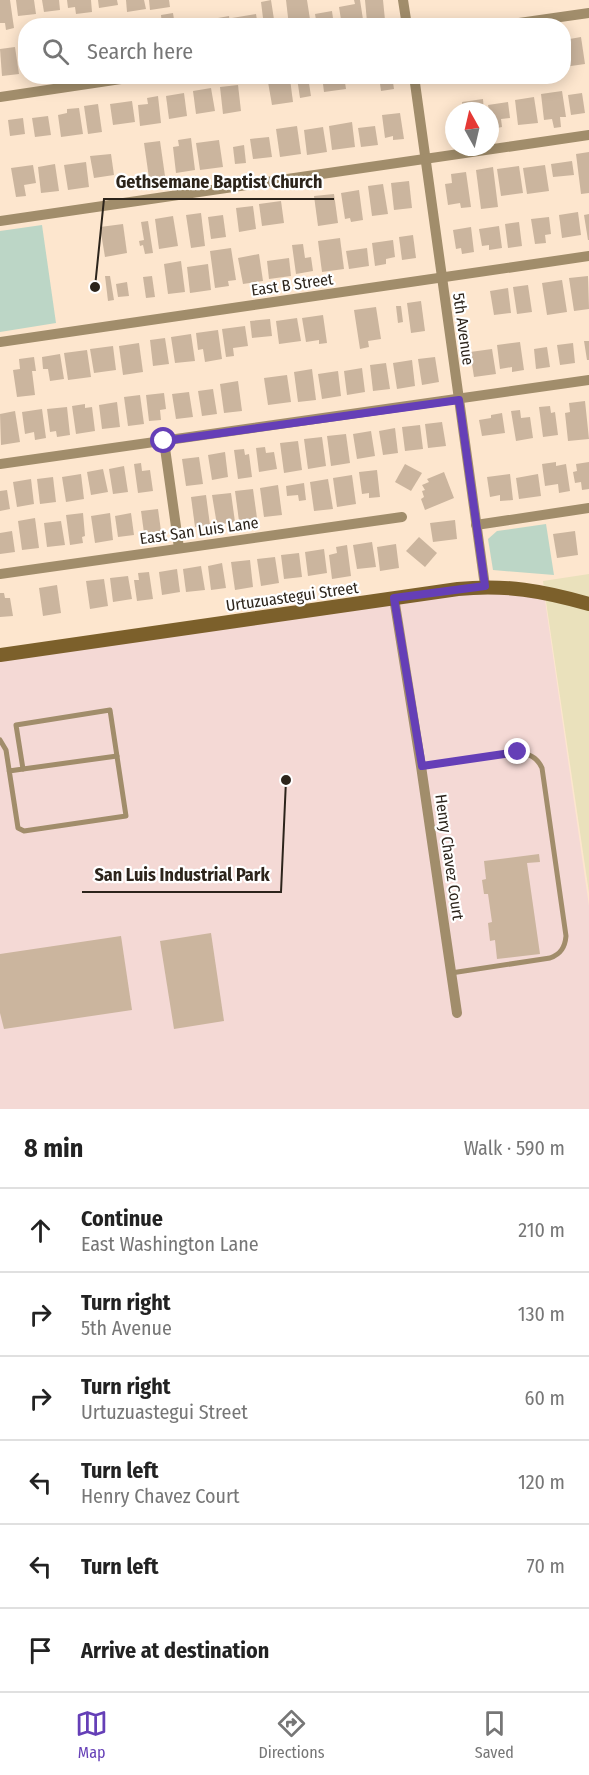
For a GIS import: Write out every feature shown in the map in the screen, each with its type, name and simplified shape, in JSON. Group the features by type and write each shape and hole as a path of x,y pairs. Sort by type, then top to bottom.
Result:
{"main road":[{"name":"Urtuzuastegui Street","path":"0,655 485,586 544,593 589,604"}],"street":[{"path":"403,0 406,18"},
{"path":"554,18 589,13"},
{"path":"0,97 87,84"},
{"name":"5th Avenue","path":"415,84 485,586"},
{"path":"0,221 589,135"},
{"name":"East B Street","path":"0,342 589,256"},
{"path":"0,464 589,380"},
{"path":"164,441 179,548"},
{"path":"476,525 589,508"},
{"name":"East San Luis Lane","path":"0,574 402,518"},
{"name":"Henry Chavez Court","path":"394,598 422,766 457,1013"}],"lane":[{"path":"0,739 6,750 18,828 24,831 35,830 126,816 110,710 16,725 23,769"},
{"path":"422,766 518,752 535,758 542,768 566,936 562,950 558,955 550,958 451,973"},
{"path":"9,771 117,756"}],"shaded area":[{"path":"458,589 544,593 589,906 589,1109 0,1109 0,655"}],"green space":[{"path":"42,225 56,323 0,332 0,231"},
{"path":"546,524 554,575 493,570 488,539 497,531"}],"sand":[{"path":"589,574 589,893 543,581"}],"building":[{"path":"0,0 10,0 14,28 6,30 5,23 0,23"},
{"path":"16,0 34,0 36,14 18,16"},
{"path":"42,0 59,0 60,10 44,12"},
{"path":"67,0 91,0 92,12 76,14 75,7 68,8"},
{"path":"98,0 117,0 118,5 99,8"},
{"path":"126,0 144,0 146,9 127,12"},
{"path":"149,0 169,0 170,7 150,10"},
{"path":"271,0 274,18 263,18 261,2"},
{"path":"286,0 307,0 310,18 288,18"},
{"path":"354,0 360,0 363,18 341,18 339,7 355,4"},
{"path":"365,0 383,0 385,18 367,18"},
{"path":"332,11 333,18 316,18 315,14"},
{"path":"173,13 174,18 161,18 161,15"},
{"path":"256,14 257,18 232,18"},
{"path":"581,37 585,64 571,66 571,39"},
{"path":"15,47 18,74 2,76 0,49"},
{"path":"268,84 291,84 293,102 272,105"},
{"path":"298,84 309,84 311,96 300,98"},
{"path":"323,84 345,84 346,89 324,92"},
{"path":"380,84 393,84 394,89 381,91"},
{"path":"238,85 241,111 223,114 220,87"},
{"path":"211,88 215,111 196,114 193,91"},
{"path":"562,91 566,117 560,117 561,127 554,128 552,119 544,120 541,94"},
{"path":"184,93 187,116 169,119 166,96"},
{"path":"582,93 585,113 571,115 568,95"},
{"path":"158,96 161,123 140,126 138,105 148,104 147,98"},
{"path":"534,97 538,123 518,125 515,100"},
{"path":"483,99 483,102 462,102"},
{"path":"132,101 135,122 113,125 110,104"},
{"path":"508,102 510,118 501,119 502,127 499,128 499,103"},
{"path":"98,104 102,132 88,134 84,106"},
{"path":"79,108 83,134 61,137 58,115 67,113 67,109"},
{"path":"400,113 404,139 393,140 393,136 385,138 382,115"},
{"path":"48,116 51,135 35,137 32,118"},
{"path":"23,118 25,134 10,136 8,120"},
{"path":"352,122 355,147 332,150 329,126"},
{"path":"297,126 301,154 280,157 276,129"},
{"path":"375,126 378,145 361,147 358,128"},
{"path":"323,127 327,152 307,155 304,130"},
{"path":"269,137 272,157 253,159 250,139"},
{"path":"191,138 195,170 176,173 173,147 179,146 178,140"},
{"path":"219,140 223,167 200,170 196,143"},
{"path":"160,141 165,176 149,178 144,143"},
{"path":"244,145 246,163 235,164 233,147"},
{"path":"589,152 589,193 581,194 576,154"},
{"path":"111,154 114,175 94,178 90,156"},
{"path":"572,161 574,175 553,177 551,164"},
{"path":"86,162 89,187 68,190 64,165"},
{"path":"55,164 59,191 41,193 38,167"},
{"path":"33,165 36,183 24,185 26,196 16,197 11,168"},
{"path":"545,165 549,191 527,194 523,168"},
{"path":"519,166 523,193 501,196 497,169"},
{"path":"493,167 498,207 481,209 476,170"},
{"path":"466,172 471,207 461,208 460,203 448,205 445,184 452,183 451,174"},
{"path":"409,181 412,208 394,210 391,183"},
{"path":"383,184 388,214 372,216 368,186"},
{"path":"359,190 363,220 351,222 350,218 345,219 341,193"},
{"path":"334,194 338,223 318,226 314,196"},
{"path":"281,201 284,223 262,226 259,204"},
{"path":"253,206 256,229 239,232 236,208"},
{"path":"578,212 581,235 562,238 559,215"},
{"path":"201,213 205,246 191,248 186,215"},
{"path":"589,214 589,240 588,240 584,215"},
{"path":"223,215 226,237 211,239 208,217"},
{"path":"173,216 178,246 159,249 155,219"},
{"path":"549,217 551,234 545,235 546,243 535,244 531,219"},
{"path":"148,221 153,253 145,254 143,245 140,246 139,241 144,240 141,222"},
{"path":"519,222 522,246 508,248 505,224"},
{"path":"123,224 127,253 105,257 100,227"},
{"path":"499,226 502,248 489,250 489,245 482,246 479,229"},
{"path":"471,227 474,252 462,254 461,248 456,249 453,230"},
{"path":"413,235 416,258 402,260 399,237"},
{"path":"340,238 344,269 322,272 318,241"},
{"path":"393,240 395,257 386,259 386,264 375,266 372,243"},
{"path":"303,244 305,258 311,257 313,271 296,274 292,245"},
{"path":"231,248 236,280 228,281 229,286 215,288 210,251"},
{"path":"367,248 369,266 349,269 346,251"},
{"path":"259,254 263,281 243,284 238,258"},
{"path":"289,258 291,276 269,279 267,261"},
{"path":"181,261 185,292 168,294 164,264"},
{"path":"208,264 211,290 190,293 187,267"},
{"path":"105,276 110,276 114,300 108,301"},
{"path":"152,276 155,297 146,298 143,277"},
{"path":"588,276 589,309 574,311 569,278"},
{"path":"562,280 567,312 547,315 542,283"},
{"path":"127,282 129,296 118,297 116,284"},
{"path":"528,285 532,312 517,314 513,287"},
{"path":"508,288 511,313 494,315 490,291"},
{"path":"421,301 425,331 411,333 407,303"},
{"path":"396,306 401,306 403,322 398,323"},
{"path":"376,307 381,339 368,341 369,347 360,349 354,310"},
{"path":"323,315 327,343 319,344 319,340 306,342 302,318"},
{"path":"297,318 301,341 279,344 276,321"},
{"path":"270,319 272,336 252,338 250,321"},
{"path":"245,326 248,346 233,348 234,356 226,357 222,329"},
{"path":"218,330 222,359 205,362 203,349 198,350 196,333"},
{"path":"191,334 195,361 175,363 171,337"},
{"path":"165,338 169,364 153,366 150,340"},
{"path":"584,341 589,341 589,360 587,360"},
{"path":"520,342 524,370 512,372 512,367 500,369 497,345"},
{"path":"139,343 143,372 123,375 119,346"},
{"path":"573,343 575,363 560,365 557,345"},
{"path":"113,346 116,370 94,373 90,349"},
{"path":"547,347 550,367 536,369 534,349"},
{"path":"492,349 496,374 474,377 470,352"},
{"path":"87,350 91,377 68,380 64,353"},
{"path":"60,354 64,379 50,381 48,369 43,369 42,357"},
{"path":"34,357 36,371 32,371 35,395 17,397 13,370 20,369 19,359"},
{"path":"435,357 439,382 422,385 418,359"},
{"path":"412,360 415,386 397,389 393,363"},
{"path":"386,363 390,389 373,391 370,365"},
{"path":"362,368 365,392 347,395 344,371"},
{"path":"312,369 316,400 298,402 294,372"},
{"path":"338,371 341,396 322,399 318,374"},
{"path":"287,375 291,402 268,405 264,378"},
{"path":"238,381 242,411 224,413 220,384"},
{"path":"213,389 217,414 202,416 198,391"},
{"path":"189,392 193,417 176,419 172,394"},
{"path":"164,393 166,409 160,410 161,420 149,421 146,395"},
{"path":"140,395 144,424 128,426 124,397"},
{"path":"585,401 589,439 568,441 565,413 570,412 569,403"},
{"path":"117,402 120,427 102,429 99,405"},
{"path":"85,404 85,408 92,407 95,431 76,434 72,406"},
{"path":"550,406 551,413 555,412 558,435 543,437 539,407"},
{"path":"67,407 70,435 57,437 56,431 50,432 47,409"},
{"path":"42,409 46,438 35,440 34,432 25,434 22,412"},
{"path":"520,410 521,418 530,417 533,438 516,441 511,411"},
{"path":"15,411 20,442 1,445 0,414"},
{"path":"502,413 505,433 482,436 479,420"},
{"path":"442,422 446,446 428,448 425,424"},
{"path":"420,425 423,449 405,451 402,427"},
{"path":"395,428 398,453 383,455 379,431"},
{"path":"371,431 375,456 357,459 353,434"},
{"path":"346,434 350,463 331,466 327,436"},
{"path":"322,437 326,466 308,469 304,439"},
{"path":"298,441 302,470 284,473 280,443"},
{"path":"265,447 266,453 274,452 277,469 259,472 256,448"},
{"path":"244,449 245,455 249,454 252,477 238,479 234,450"},
{"path":"225,452 228,477 212,480 208,455"},
{"path":"199,457 203,484 186,486 182,459"},
{"path":"556,462 556,466 566,464 570,491 559,493 558,484 545,486 542,464"},
{"path":"589,462 589,489 582,490 581,482 575,483 573,472 577,471 576,464"},
{"path":"141,463 142,471 150,470 153,491 138,493 134,464"},
{"path":"405,464 422,473 411,491 395,482"},
{"path":"124,466 128,492 113,494 109,469"},
{"path":"103,469 108,492 91,495 87,472"},
{"path":"377,470 380,497 369,498 369,493 362,494 359,472"},
{"path":"444,472 454,498 425,510 421,499 424,497 422,491 425,490 422,485 429,482 427,479"},
{"path":"81,474 84,499 66,502 62,477"},
{"path":"510,474 513,500 500,501 500,495 490,497 487,477"},
{"path":"538,474 541,496 519,499 516,478"},
{"path":"352,475 356,504 337,507 333,478"},
{"path":"53,477 56,502 40,504 37,479"},
{"path":"31,479 34,504 17,507 13,482"},
{"path":"328,479 333,509 314,511 310,482"},
{"path":"304,483 306,500 299,501 298,495 287,496 286,486"},
{"path":"278,485 282,515 264,517 260,488"},
{"path":"253,489 257,518 239,521 235,491"},
{"path":"7,490 10,509 0,511 0,491"},
{"path":"231,493 235,522 217,525 212,495"},
{"path":"206,495 210,525 195,527 191,497"},
{"path":"158,509 161,531 144,533 141,511"},
{"path":"83,513 85,536 82,537 83,543 70,545 66,515"},
{"path":"110,513 113,540 95,543 91,516"},
{"path":"131,513 134,535 118,537 115,516"},
{"path":"35,518 39,548 22,550 18,521"},
{"path":"455,520 457,539 433,542 430,523"},
{"path":"61,521 65,545 47,547 44,523"},
{"path":"12,531 15,552 0,554 0,533"},
{"path":"575,531 578,555 557,558 553,534"},
{"path":"419,537 437,553 425,567 406,551"},
{"path":"372,542 376,567 357,569 353,545"},
{"path":"396,544 399,568 380,571 377,547"},
{"path":"347,545 351,576 332,579 329,555 337,553 336,547"},
{"path":"324,549 327,573 308,576 305,552"},
{"path":"299,553 302,577 284,579 281,555"},
{"path":"275,557 279,583 261,586 257,559"},
{"path":"250,560 253,587 235,590 231,562"},
{"path":"222,563 226,588 211,590 208,566"},
{"path":"201,566 205,590 186,592 183,569"},
{"path":"177,569 180,592 162,595 159,572"},
{"path":"149,572 153,599 137,601 134,580 139,580 138,573"},
{"path":"128,576 132,599 113,602 110,578"},
{"path":"104,579 108,606 90,609 86,581"},
{"path":"57,585 61,613 43,616 39,588"},
{"path":"0,593 4,593 5,598 10,598 13,616 0,617"},
{"path":"539,854 540,862 527,863 540,954 497,959 495,940 490,941 488,923 492,922 488,894 484,894 482,880 486,879 484,861"},
{"path":"211,933 224,1021 174,1029 160,941"},
{"path":"121,936 132,1010 4,1029 0,1013 0,954"}],"place":[{"name":"Gethsemane Baptist Church","path":"95,287"},
{"name":"San Luis Industrial Park","path":"286,780"}],"route":[{"path":"164,441 459,400 485,586 394,598 422,766 518,752"}]}
